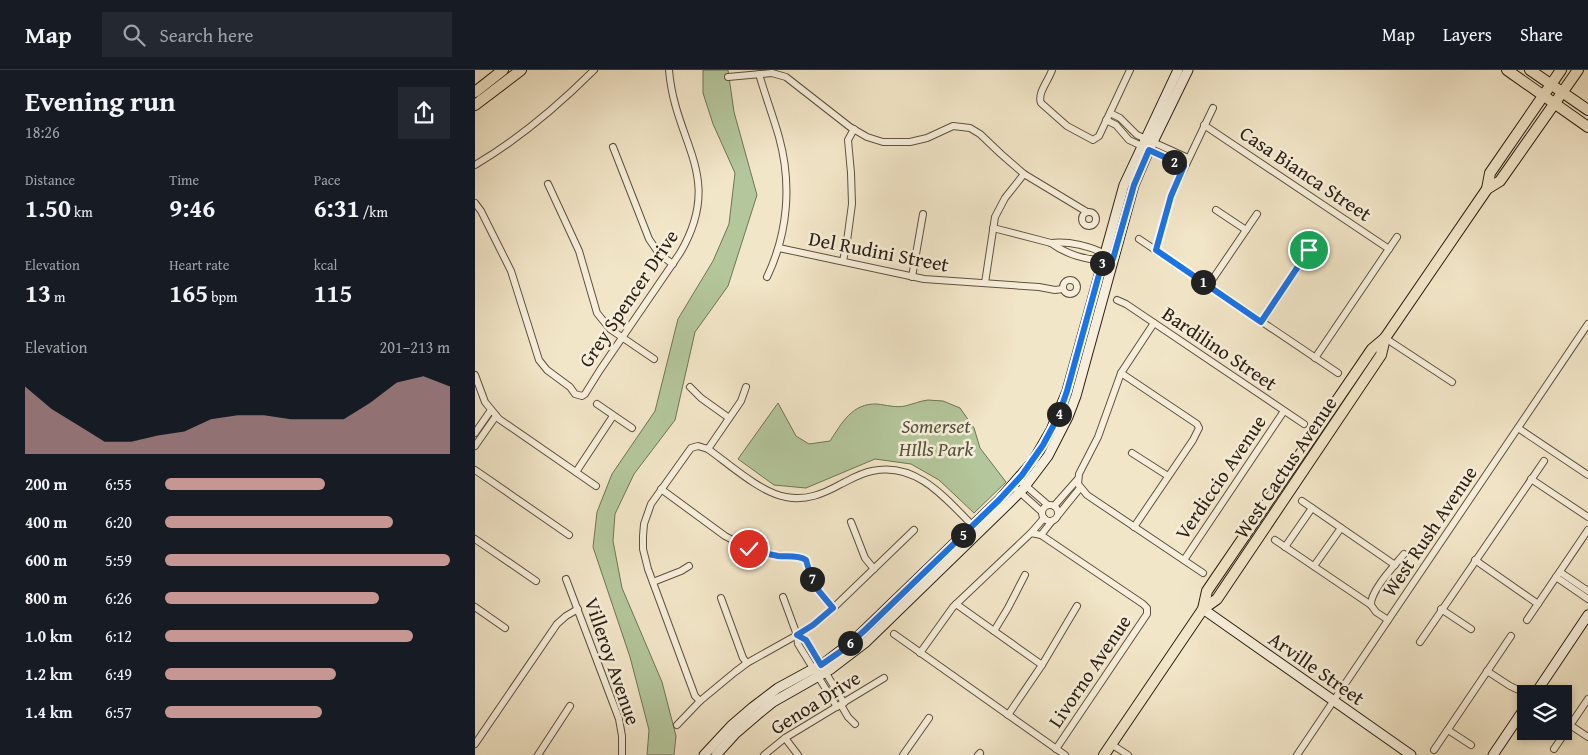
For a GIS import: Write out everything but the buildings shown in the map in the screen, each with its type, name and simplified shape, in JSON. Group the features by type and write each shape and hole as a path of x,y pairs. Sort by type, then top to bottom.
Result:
{"main road":[{"path":"475,92 503,70"},
{"path":"475,105 521,70"},
{"path":"976,529 1023,489 1048,456 1071,409 1131,194 1147,144 1178,70"},
{"path":"717,755 736,733 773,702 865,643 976,529 1043,445 1063,403 1124,186 1188,70"},
{"path":"1507,70 1588,127"},
{"path":"1530,70 1588,110"},
{"name":"West Cactus Avenue","path":"1556,89 1561,70"},
{"name":"West Cactus Avenue","path":"1104,755 1203,609 1207,591 1372,349 1385,338 1487,189 1500,181 1556,89 1578,70"},
{"name":"Arville Street","path":"1203,609 1411,755"},
{"path":"1541,685 1588,615"},
{"path":"704,755 753,706 778,688 820,671"},
{"path":"1493,755 1517,719"}],"street":[{"path":"475,165 535,124 594,70"},
{"name":"Grey Spencer Drive","path":"475,203 481,211 511,271 539,360 553,376 569,387 575,394 582,396 587,393 591,384 685,245 698,212 699,191 693,156 675,105 669,70"},
{"path":"1052,70 1039,99 1047,109 1067,126 1095,140 1099,136 1130,70"},
{"path":"728,77 777,73 787,77 854,129 875,140 900,143 927,138 953,126 971,128 1024,174 1087,212"},
{"path":"759,74 765,98 779,136 786,174 784,221 779,248 767,277"},
{"path":"1156,250 1171,196 1213,108"},
{"path":"1110,112 1120,118 1147,144 1184,166"},
{"path":"1106,120 1115,125 1129,140 1188,158"},
{"name":"Casa Bianca Street","path":"1204,125 1389,249"},
{"path":"843,261 852,204 848,140 854,129"},
{"path":"613,147 649,239 660,254 673,264"},
{"path":"985,283 995,217 1001,204 1024,174"},
{"path":"548,184 579,251 597,313 607,326 654,359"},
{"path":"1216,210 1246,230"},
{"path":"912,277 923,214"},
{"path":"1208,286 1257,214"},
{"path":"993,228 1051,243 1083,258 1104,257 1113,259"},
{"path":"1315,358 1397,237"},
{"path":"1139,239 1338,373"},
{"path":"1051,243 1061,242 1087,246 1104,257"},
{"name":"Del Rudini Street","path":"779,248 938,281 1039,287 1055,290 1063,289"},
{"path":"1261,322 1309,250"},
{"name":"Bardilino Street","path":"1117,300 1304,424"},
{"path":"920,653 956,604 1036,533 1056,519 1078,484 1098,437 1121,373 1153,323"},
{"name":"West Rush Avenue","path":"1297,755 1588,324"},
{"path":"1385,338 1453,382"},
{"path":"1121,373 1197,424 1199,428 1198,433 1134,527"},
{"path":"475,375 481,393 496,416 597,486"},
{"path":"691,387 701,398 729,418"},
{"path":"708,449 741,401 746,387"},
{"path":"597,404 632,428"},
{"path":"475,433 491,410"},
{"name":"Verdiccio Avenue","path":"1183,560 1284,411"},
{"path":"475,446 496,416"},
{"path":"575,472 613,416"},
{"path":"1518,428 1588,475"},
{"path":"700,701 695,696 653,582 645,558 643,536 651,504 688,450 695,446 708,449 765,489 779,496 793,498 819,495 854,477 872,471 904,472 920,478 934,487 976,529"},
{"path":"1132,453 1169,476"},
{"path":"1420,642 1544,461"},
{"path":"475,470 569,535"},
{"path":"1531,479 1588,517"},
{"path":"1015,482 1023,489 1057,509 1059,514"},
{"path":"1036,533 1045,507 1051,506 1078,484"},
{"path":"1078,484 1087,495 1203,574"},
{"path":"661,489 725,536 743,546 765,554 801,557 806,560 813,584 833,608"},
{"path":"1023,489 1047,521 1052,521"},
{"path":"1302,501 1395,565"},
{"path":"1285,546 1312,508"},
{"path":"851,522 865,558 874,569"},
{"path":"1314,566 1341,528"},
{"path":"677,725 700,701 747,663 813,625 914,530"},
{"path":"1527,620 1588,530"},
{"name":"Livorno Avenue","path":"1036,533 1143,604 1148,610 1056,749"},
{"path":"475,538 536,581"},
{"path":"1275,540 1371,605 1376,612 1388,620"},
{"path":"1371,605 1371,600 1404,554"},
{"path":"1475,560 1538,604"},
{"path":"653,582 689,566"},
{"path":"994,630 1025,575"},
{"path":"1558,575 1588,591"},
{"path":"1558,575 1588,600"},
{"name":"Villeroy Avenue","path":"566,579 619,720 622,736 622,755"},
{"path":"783,597 797,635 798,644 820,671 848,717 855,724"},
{"path":"721,598 743,658 747,663"},
{"path":"956,604 1042,665"},
{"path":"1008,715 1042,665 1077,606"},
{"path":"475,607 505,628"},
{"path":"475,744 557,624 565,616 578,609"},
{"path":"1441,610 1471,628"},
{"path":"894,634 1065,755"},
{"path":"1434,750 1511,636"},
{"path":"1487,671 1517,689"},
{"name":"Genoa Drive","path":"764,755 785,738 884,678"},
{"path":"1572,717 1588,699"},
{"path":"537,755 570,706"},
{"path":"903,755 929,718"},
{"path":"1572,726 1588,737"},
{"path":"1448,730 1471,745"},
{"path":"785,738 798,755"},
{"path":"1554,749 1558,740"},
{"path":"1111,744 1128,755"}],"green space":[{"path":"703,70 728,70 734,112 757,195 728,286 695,332 675,420 634,474 615,514 613,541 622,588 662,682 676,736 674,755 647,755 649,730 630,657 593,547 597,512 612,474 655,411 678,319 713,261 729,224 735,173 713,124 703,93"},
{"name":"Somerset HIlls Park","path":"928,400 943,401 960,408 974,428 980,448 1006,482 974,513 939,480 911,464 875,459 806,488 774,485 738,459 778,403 796,436 809,444 830,441 849,415 861,407 877,404 902,407"}],"route":[{"path":"749,549 776,556 801,557 806,560 813,584 833,608 813,625 797,635 806,640 821,665 844,649 865,630 999,500 1033,460 1058,417 1103,260 1113,259 1128,203 1139,170 1149,150 1184,166 1171,196 1156,250 1261,322 1309,250"}]}
